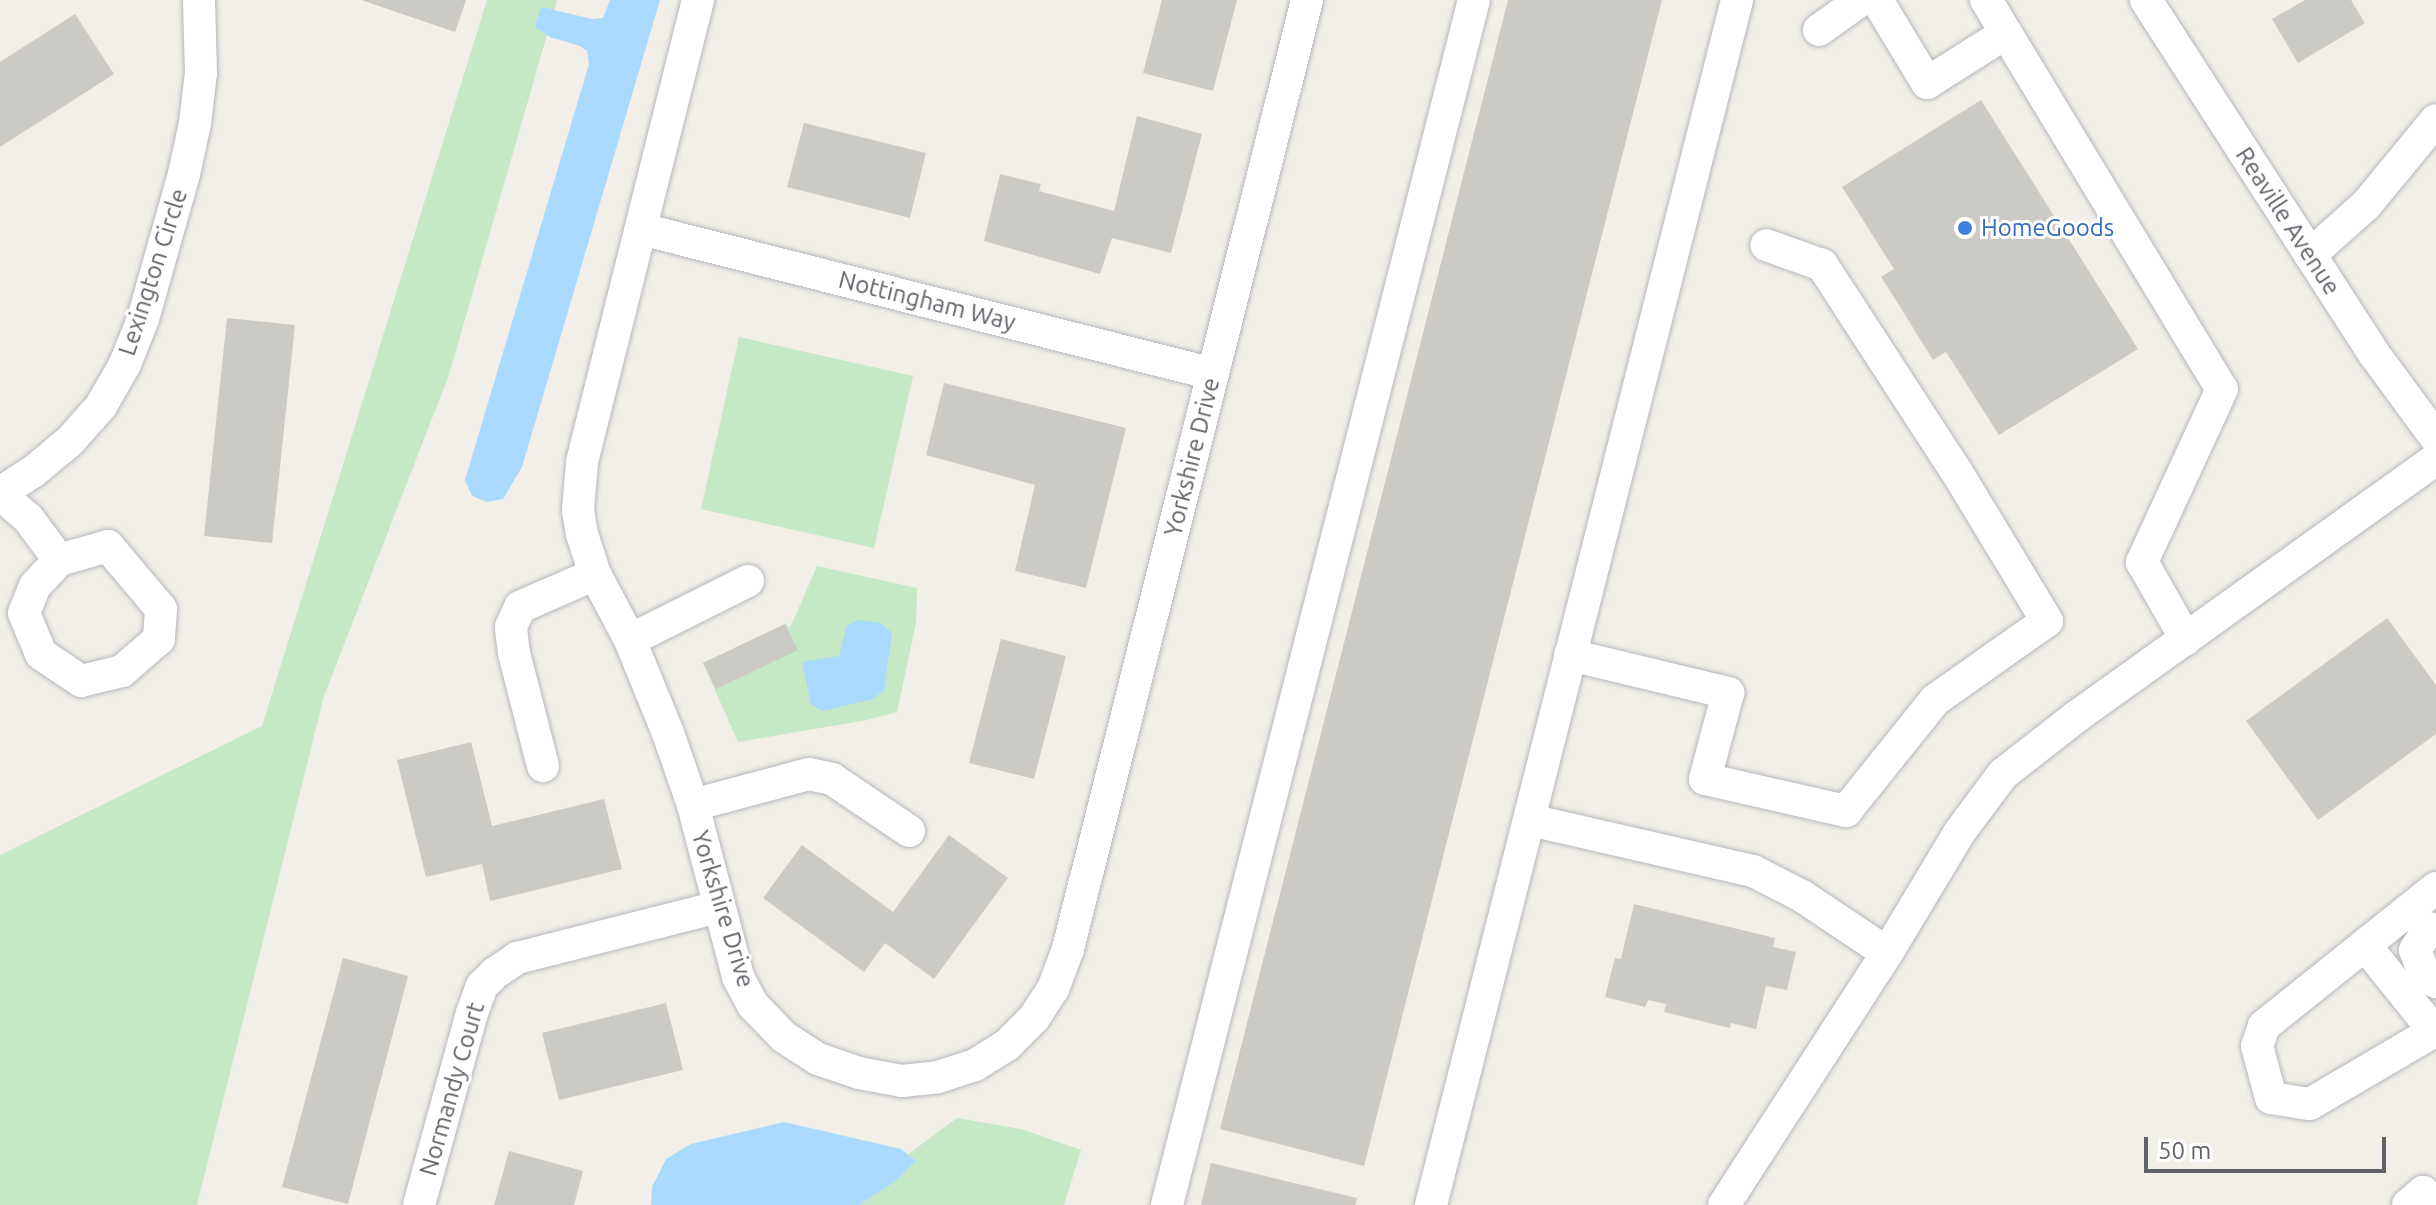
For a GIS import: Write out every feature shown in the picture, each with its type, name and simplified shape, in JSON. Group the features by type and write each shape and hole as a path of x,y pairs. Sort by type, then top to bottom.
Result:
{"street":[{"name":"Lexington Circle","path":"0,493 34,471 70,441 101,406 125,364 143,319 184,174 195,123 201,73 199,0"},
{"name":"Yorkshire Drive","path":"698,0 580,477 578,510 595,574 630,640 693,805 738,977 753,1005 784,1037 818,1059 859,1073 902,1081 938,1077 986,1058 1007,1045 1034,1018 1053,989 1068,949 1307,0"},
{"path":"1167,1205 1474,0"},
{"path":"1431,1205 1737,0"},
{"path":"1819,30 1861,0"},
{"path":"1877,0 1927,83 2006,33"},
{"path":"1986,0 2222,389 2142,562 2186,639"},
{"name":"Reaville Avenue","path":"2146,0 2375,355 2436,438"},
{"path":"2310,255 2366,205 2436,120"},
{"name":"Nottingham Way","path":"641,229 1213,374"},
{"path":"1570,655 1728,693 1705,779 1846,811 1935,700 2047,621 1956,471 1822,265 1766,245"},
{"path":"1724,1205 1887,953 1959,833 2003,774 2436,459"},
{"path":"0,493 28,518 59,560"},
{"path":"108,546 161,609 159,639 122,671 81,681 41,654 24,613 35,586 59,560 108,546"},
{"path":"543,766 514,653 511,627 520,607 595,574"},
{"path":"630,640 748,581"},
{"path":"693,805 809,774 832,779 909,831"},
{"path":"1530,820 1753,871 1802,896 1887,953"},
{"path":"2365,945 2435,1030 2310,1104 2271,1098 2257,1046 2264,1026 2436,888"},
{"name":"Normandy Court","path":"419,1205 472,1013 482,986 495,973 517,958 719,907"},
{"path":"2434,929 2415,950 2425,976 2436,982"}],"green space":[{"path":"487,0 557,0 449,375 324,696 197,1205 0,1205 0,855 262,726"},
{"path":"739,337 913,376 874,548 701,509"},
{"path":"817,566 917,588 916,623 897,712 738,742 703,663 785,624 790,628"},
{"path":"957,1118 1021,1129 1081,1150 1064,1205 840,1205"}],"water":[{"path":"610,0 660,0 522,467 503,499 487,502 472,496 465,480 589,64 587,51 580,46 550,37 535,27 541,7 592,19 603,18"},
{"path":"858,620 881,623 892,633 884,690 873,699 822,711 811,704 802,662 839,656 847,626"},
{"path":"784,1122 901,1149 916,1161 894,1182 859,1205 651,1205 652,1187 666,1159 691,1144"}],"building":[{"path":"361,0 466,0 455,32"},
{"path":"1162,0 1237,0 1213,91 1143,73"},
{"path":"1508,0 1662,0 1364,1166 1220,1129"},
{"path":"2305,0 2351,0 2365,23 2298,63 2272,19"},
{"path":"75,14 114,74 0,147 0,62"},
{"name":"HomeGoods","path":"1981,100 2138,349 1999,435 1946,352 1933,360 1881,277 1894,269 1842,187"},
{"path":"1137,116 1202,134 1171,253 1112,238 1100,274 984,241 1000,174 1041,184 1039,191 1114,211"},
{"path":"804,123 926,153 910,218 787,187"},
{"path":"227,318 295,325 272,543 204,536"},
{"path":"944,383 1126,428 1086,588 1015,571 1035,485 926,455"},
{"path":"2387,618 2436,685 2436,734 2318,820 2246,721"},
{"path":"785,624 798,650 716,689 703,663"},
{"path":"1001,639 1066,656 1034,779 969,763"},
{"path":"471,742 492,826 604,799 622,869 490,901 482,864 426,877 397,760"},
{"path":"949,835 1008,878 934,979 885,943 864,972 763,898 802,845 893,912"},
{"path":"1634,904 1775,938 1773,947 1796,952 1787,990 1766,986 1756,1029 1731,1023 1730,1028 1664,1012 1666,1004 1648,1000 1645,1007 1605,997 1615,958 1621,959"},
{"path":"343,958 408,976 348,1204 282,1187"},
{"path":"666,1003 683,1070 559,1100 542,1033"},
{"path":"509,1151 583,1171 574,1205 494,1205"},
{"path":"1211,1163 1357,1198 1355,1205 1201,1205"}],"place":[{"name":"HomeGoods","path":"1965,228"}]}
